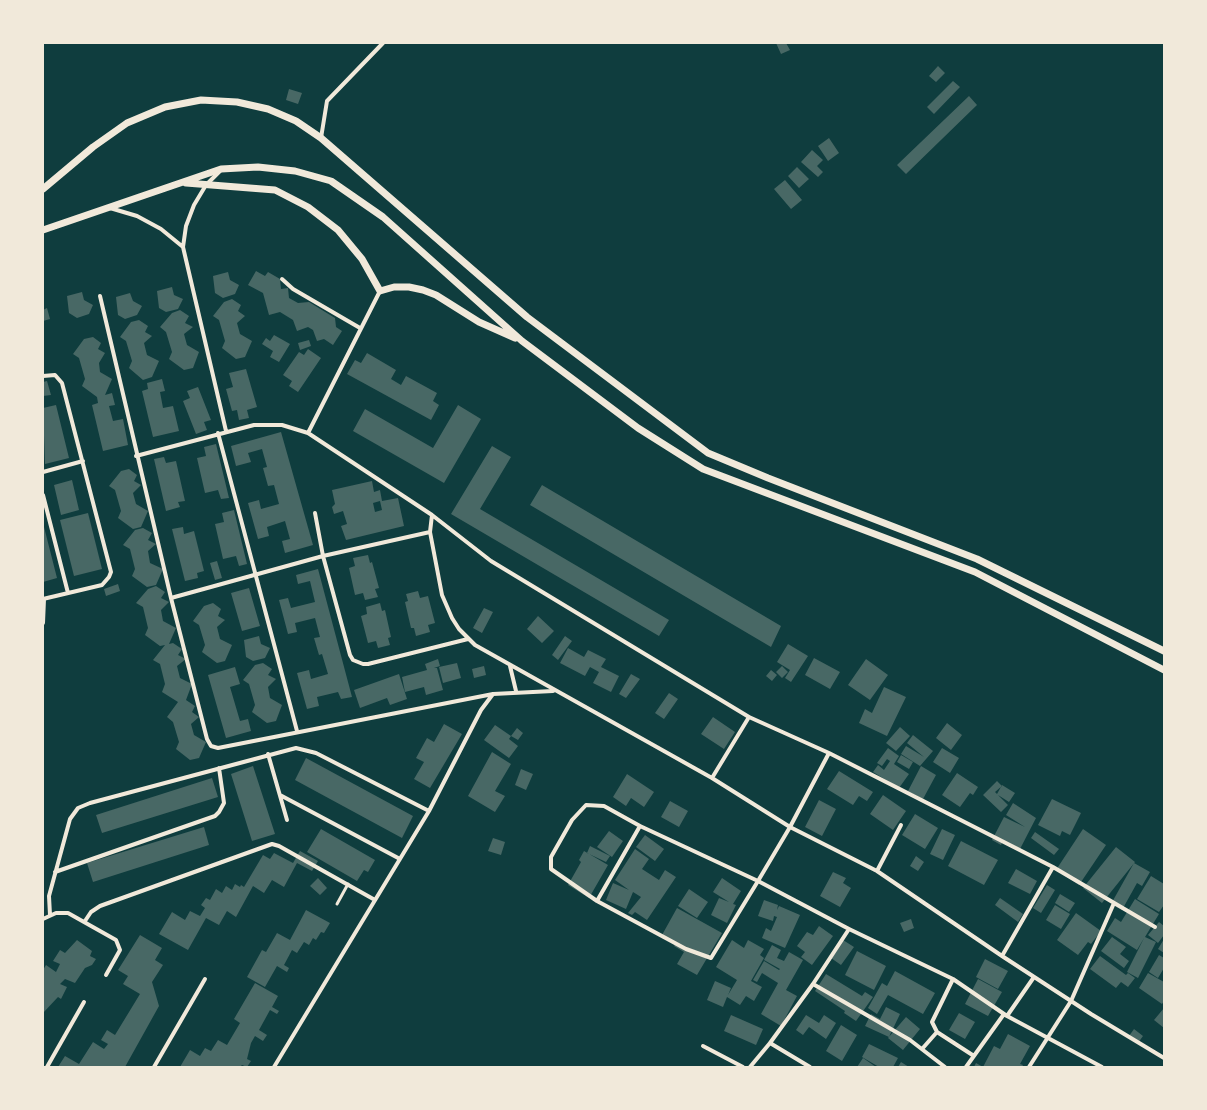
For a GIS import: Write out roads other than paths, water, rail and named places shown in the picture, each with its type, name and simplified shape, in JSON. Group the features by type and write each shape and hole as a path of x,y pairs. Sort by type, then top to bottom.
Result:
{"street":[{"path":"321,138 327,101 383,43"},
{"path":"43,189 93,147 127,123 165,107 201,100 237,102 268,109 296,121 321,138 527,317 708,452 768,478 978,559 1164,651"},
{"path":"44,228 221,169 258,167 295,171 331,181 383,217 522,342 638,428 702,469 975,572 1164,670"},
{"path":"221,169 206,185 194,205 186,226 183,247 226,431"},
{"path":"182,183 275,190 308,207 338,230 362,259 380,291"},
{"path":"110,207 143,219 162,229 183,247"},
{"path":"282,279 293,289 360,328"},
{"path":"308,433 380,291 394,287 408,287 423,290 436,295 479,322 522,342"},
{"path":"100,296 136,456 171,598 207,739 211,746 218,748 297,731 493,694 555,691"},
{"path":"43,376 54,375 60,380 83,461 111,572 110,577 102,585 44,599 43,623"},
{"path":"136,456 226,431 268,424 295,428 308,433 432,515 491,561 749,716 829,753 1053,867 1155,927"},
{"path":"218,433 254,576 297,731"},
{"path":"43,472 83,461"},
{"path":"43,495 68,593"},
{"path":"315,513 323,556 350,655 358,663 368,664 468,638"},
{"path":"432,515 430,532 442,595 452,618 468,638 484,651 712,778 790,827 877,871 1034,977 1164,1058"},
{"path":"171,598 323,556 430,532"},
{"path":"510,666 516,692"},
{"path":"274,1067 429,811 481,710 493,694"},
{"path":"712,778 749,716"},
{"path":"50,915 49,896 55,872 70,819 78,808 90,803 268,754 289,749 310,750 429,811"},
{"path":"829,753 790,827 758,881 711,958 686,949 597,901 551,869 552,857 572,820 586,805 604,806 640,826 758,881 849,929 953,979 1005,1015 1102,1067"},
{"path":"268,754 287,820"},
{"path":"55,872 215,816 224,803 219,768"},
{"path":"280,795 400,860"},
{"path":"877,871 901,825"},
{"path":"597,901 640,826"},
{"path":"85,921 91,912 100,906 267,845 280,846 375,900"},
{"path":"1002,956 1053,867"},
{"path":"1030,1067 1071,1001 1114,902"},
{"path":"43,919 50,915 68,913 85,921 116,940 120,946 119,953 106,975"},
{"path":"750,1067 814,984 849,929"},
{"path":"966,1067 1034,977"},
{"path":"154,1067 205,979"},
{"path":"953,979 932,1022 937,1032 974,1056"},
{"path":"814,984 910,1040 945,1067"},
{"path":"46,1067 84,1002"},
{"path":"922,1049 937,1032"},
{"path":"770,1043 810,1067"},
{"path":"703,1046 743,1067"}],"lane":[{"path":"337,904 348,884"}]}
